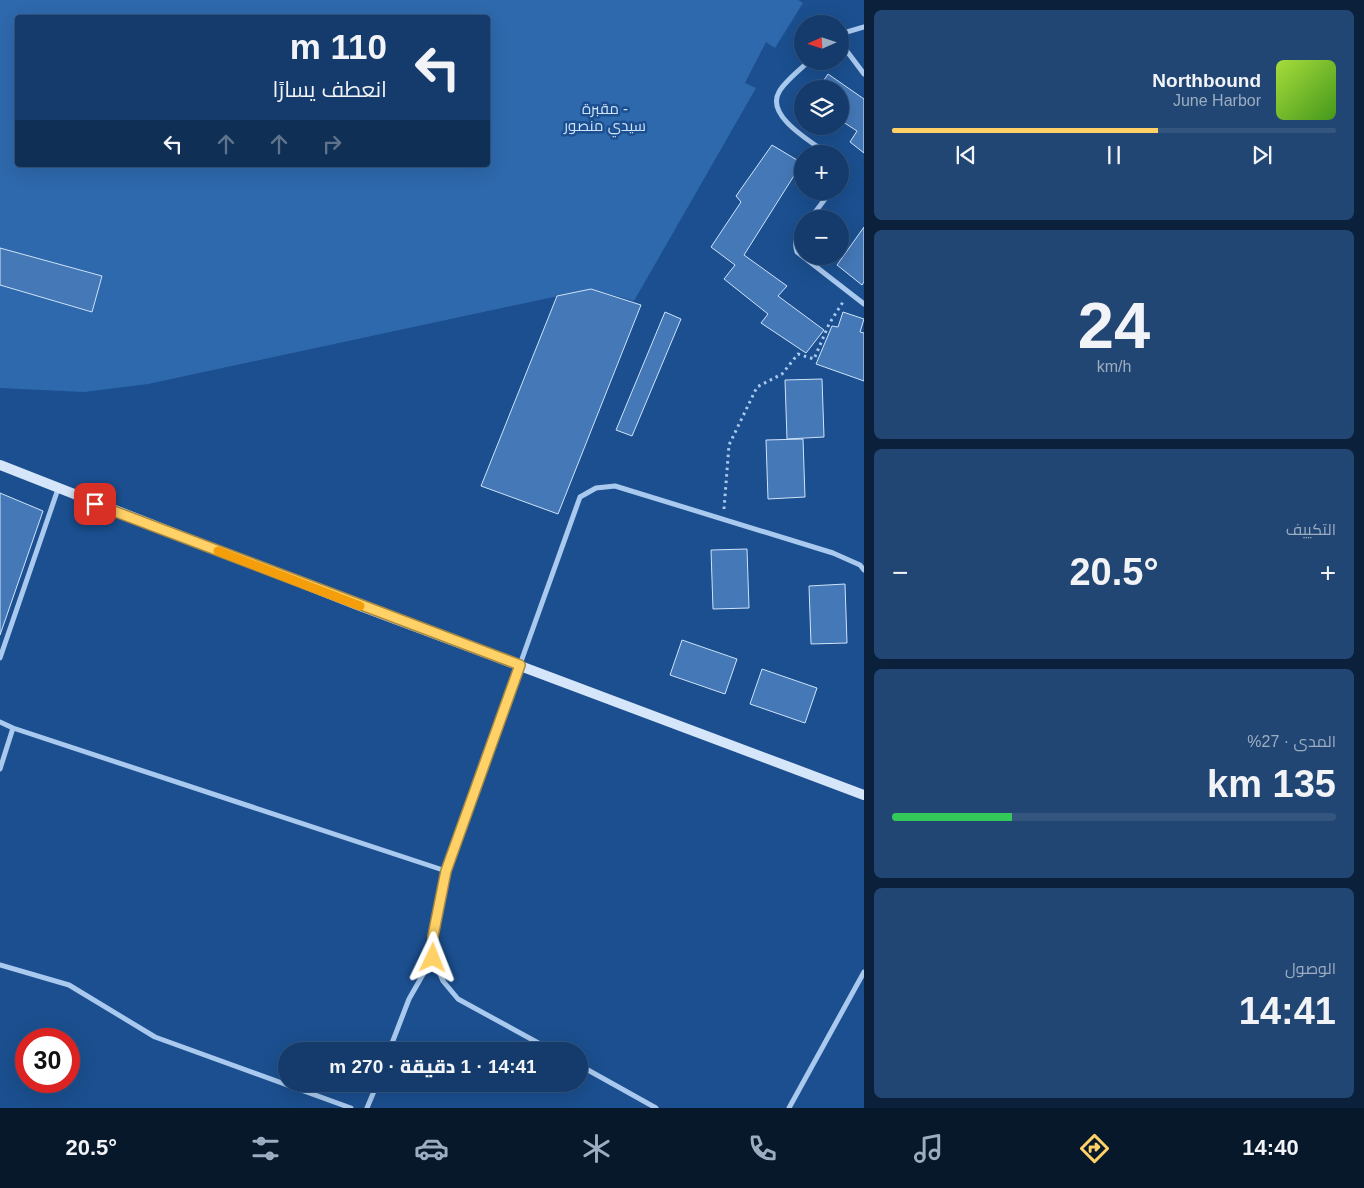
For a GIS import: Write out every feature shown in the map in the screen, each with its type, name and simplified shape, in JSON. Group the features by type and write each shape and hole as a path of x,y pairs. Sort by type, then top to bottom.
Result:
{"main road":[{"path":"0,465 58,489 864,795"}],"street":[{"path":"849,31 864,27"},
{"path":"849,54 864,74"},
{"path":"800,70 779,92 776,102 784,120 816,145"},
{"path":"813,265 864,304"},
{"path":"538,1042 458,998 443,980 433,958 433,936 446,871 580,497 596,488 615,486 833,553 860,565 864,570"},
{"path":"0,658 58,489"},
{"path":"0,722 13,728 446,871"},
{"path":"0,769 13,728"},
{"path":"392,1042 409,999 433,958"},
{"path":"0,965 69,985 155,1038 351,1108"},
{"path":"788,1108 864,972"},
{"path":"588,1070 656,1108"},
{"path":"367,1108 374,1092"}],"path":[{"path":"723,520 729,445 756,387 782,374 798,354 814,359 829,324 849,293"}],"green space":[{"name":"مقبرة - سيدي منصور","path":"0,0 798,0 803,3 775,48 766,42 745,83 756,88 634,301 591,289 148,384 84,392 0,388"}],"building":[{"path":"828,74 837,80 824,80"},
{"path":"849,89 864,99 864,153 850,142 857,131 849,126"},
{"path":"772,145 794,158 794,176 744,255 787,286 778,296 824,330 806,353 761,323 768,314 724,279 735,265 711,247 741,202 736,196"},
{"path":"864,227 864,282 862,285 837,265 849,265 849,248"},
{"path":"0,248 102,276 92,312 0,285"},
{"path":"591,289 641,305 558,514 481,486 557,296"},
{"path":"665,312 681,319 632,436 616,430"},
{"path":"843,312 864,319 860,332 864,333 864,381 816,364 832,326 838,327"},
{"path":"822,379 824,437 787,439 785,380"},
{"path":"803,439 805,497 768,499 766,440"},
{"path":"0,493 43,511 0,635"},
{"path":"747,549 749,608 713,609 711,550"},
{"path":"845,584 847,643 811,644 809,586"},
{"path":"682,640 737,659 725,694 670,675"},
{"path":"762,669 817,688 805,723 750,704"}],"slow traffic":[{"path":"218,551 360,606"}],"route":[{"path":"95,504 520,665 446,871 433,936 433,958"}]}
